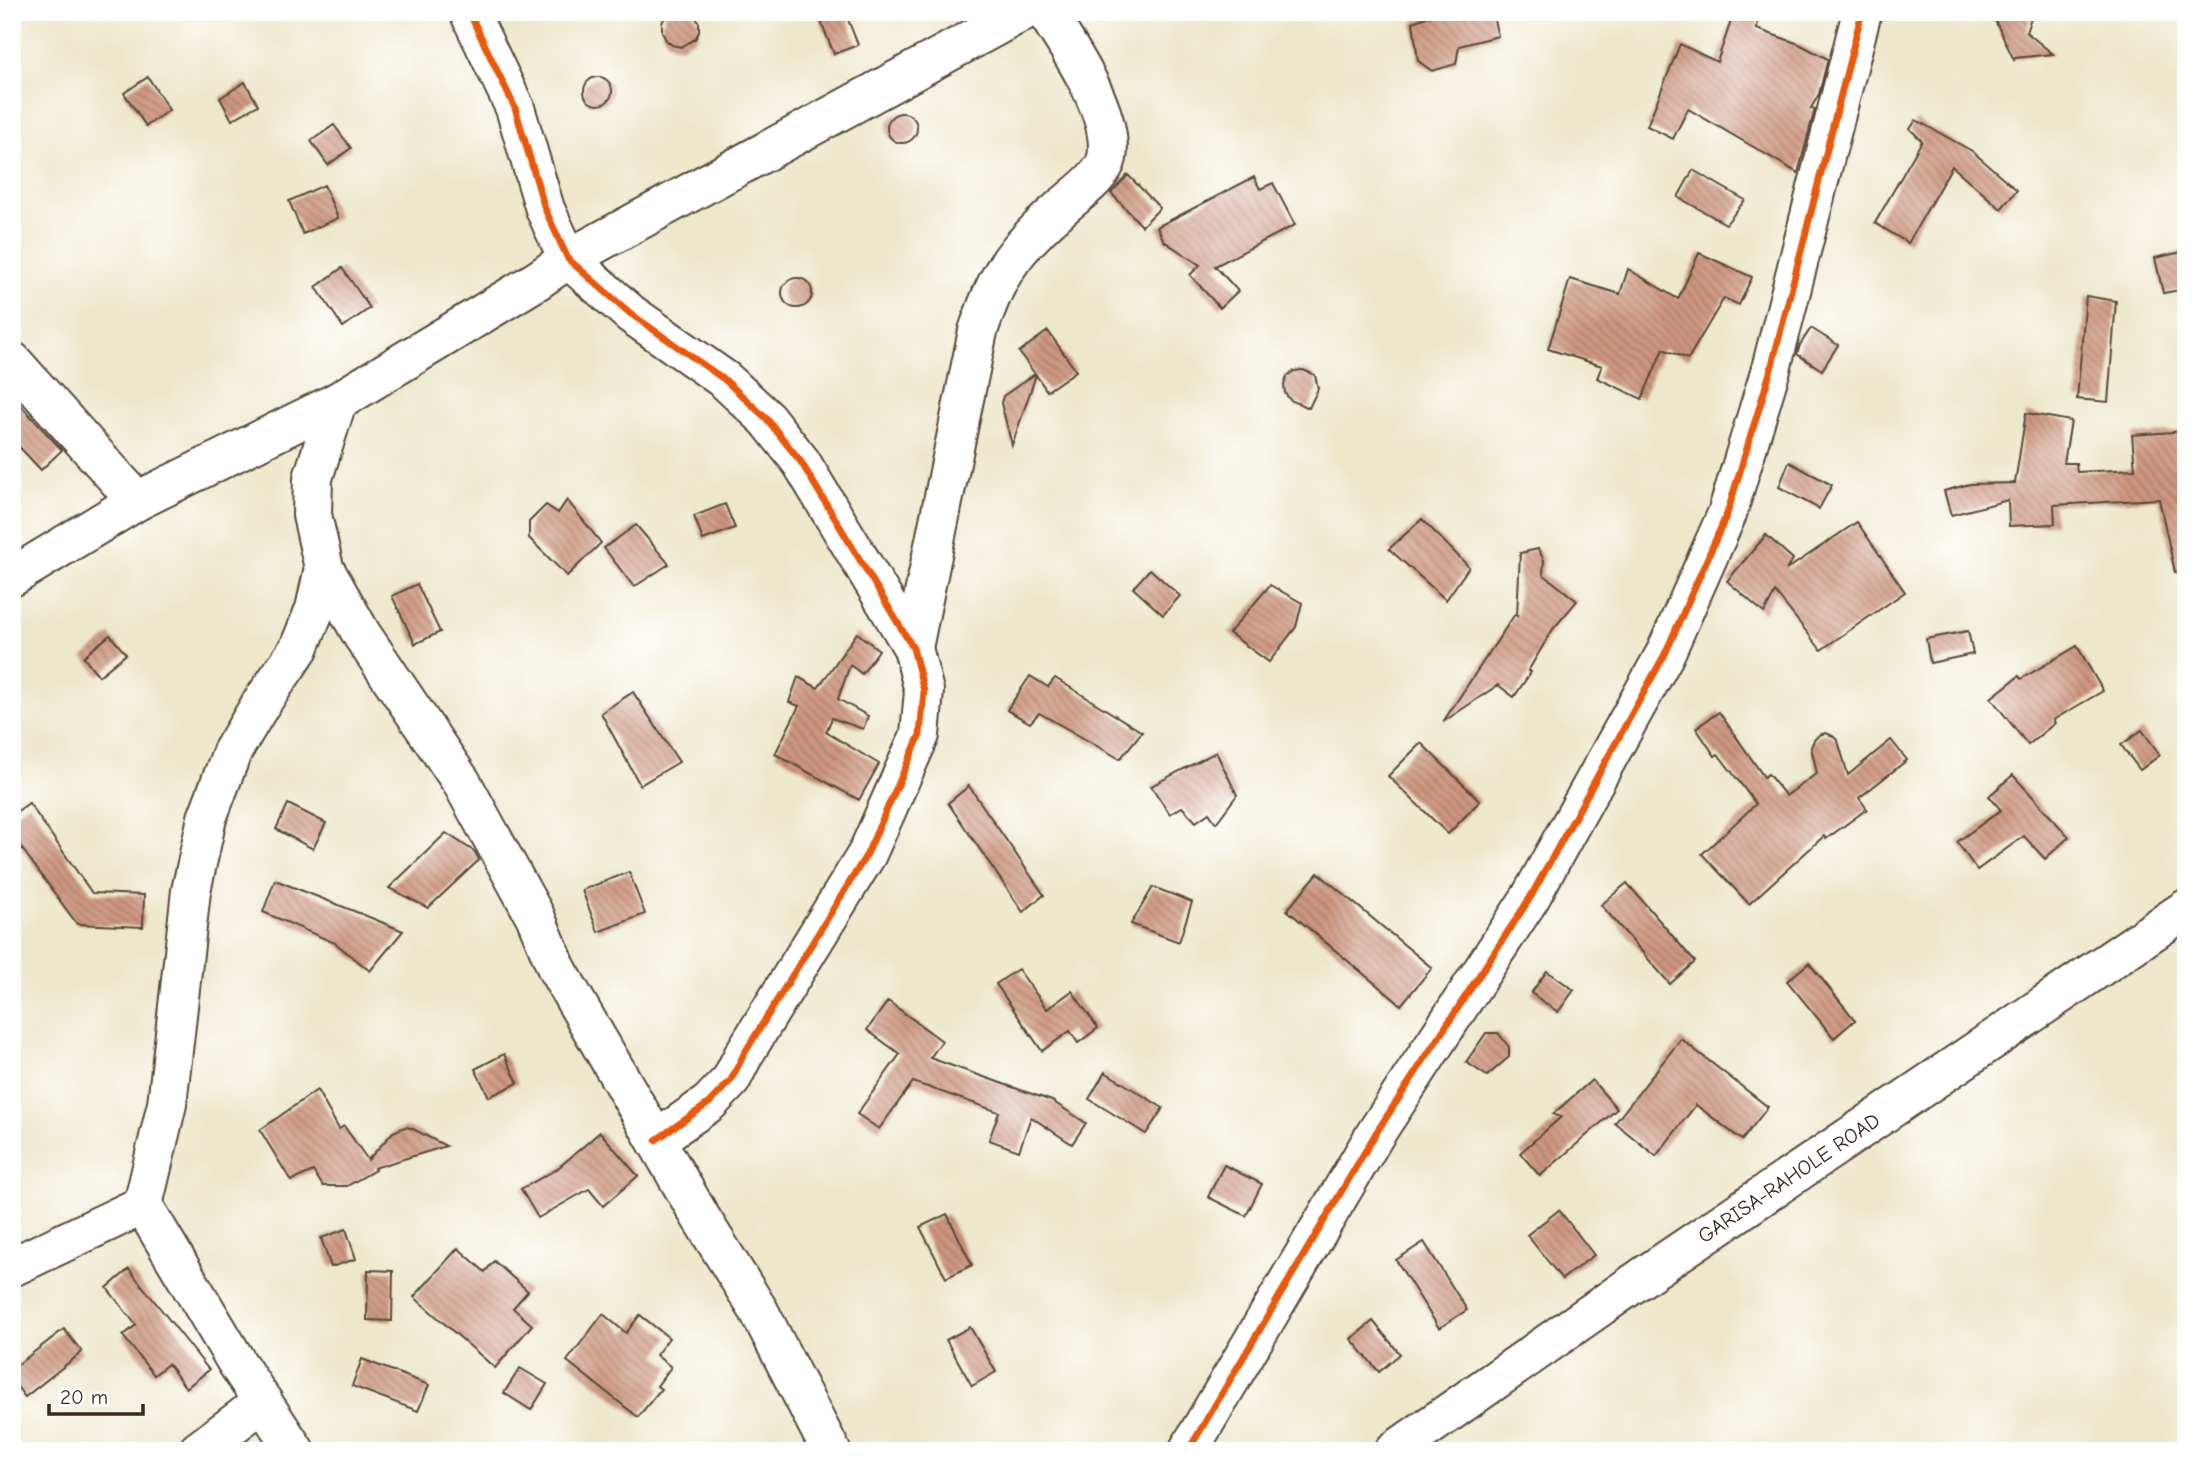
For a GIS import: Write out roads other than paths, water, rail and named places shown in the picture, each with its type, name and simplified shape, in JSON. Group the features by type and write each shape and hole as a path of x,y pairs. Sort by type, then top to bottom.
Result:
{"street":[{"path":"469,12 514,108 545,209 568,258 631,314 725,380 767,419 802,462 913,648 924,691 919,735 867,854 744,1054 731,1080 709,1103 656,1140"},
{"path":"12,576 137,501 337,401 538,280 568,258 1022,12"},
{"path":"913,648 978,331 992,289 1018,251 1061,208 1088,187 1107,160 1106,129 1094,95 1076,59 1046,12"},
{"path":"1188,1451 1376,1133 1530,898 1665,654 1727,514 1771,369 1862,12"},
{"path":"12,361 137,501"},
{"path":"337,401 313,478 312,515 324,568 362,635 462,783 535,916 557,969 759,1311 831,1451"},
{"path":"295,1451 143,1205 167,1104 191,891 207,818 232,752 299,648 315,609 324,568"},
{"name":"GARISA-RAHOLE ROAD","path":"1394,1451 1650,1272 2186,909"},
{"path":"12,1267 143,1205"},
{"path":"198,1451 263,1402"}]}
